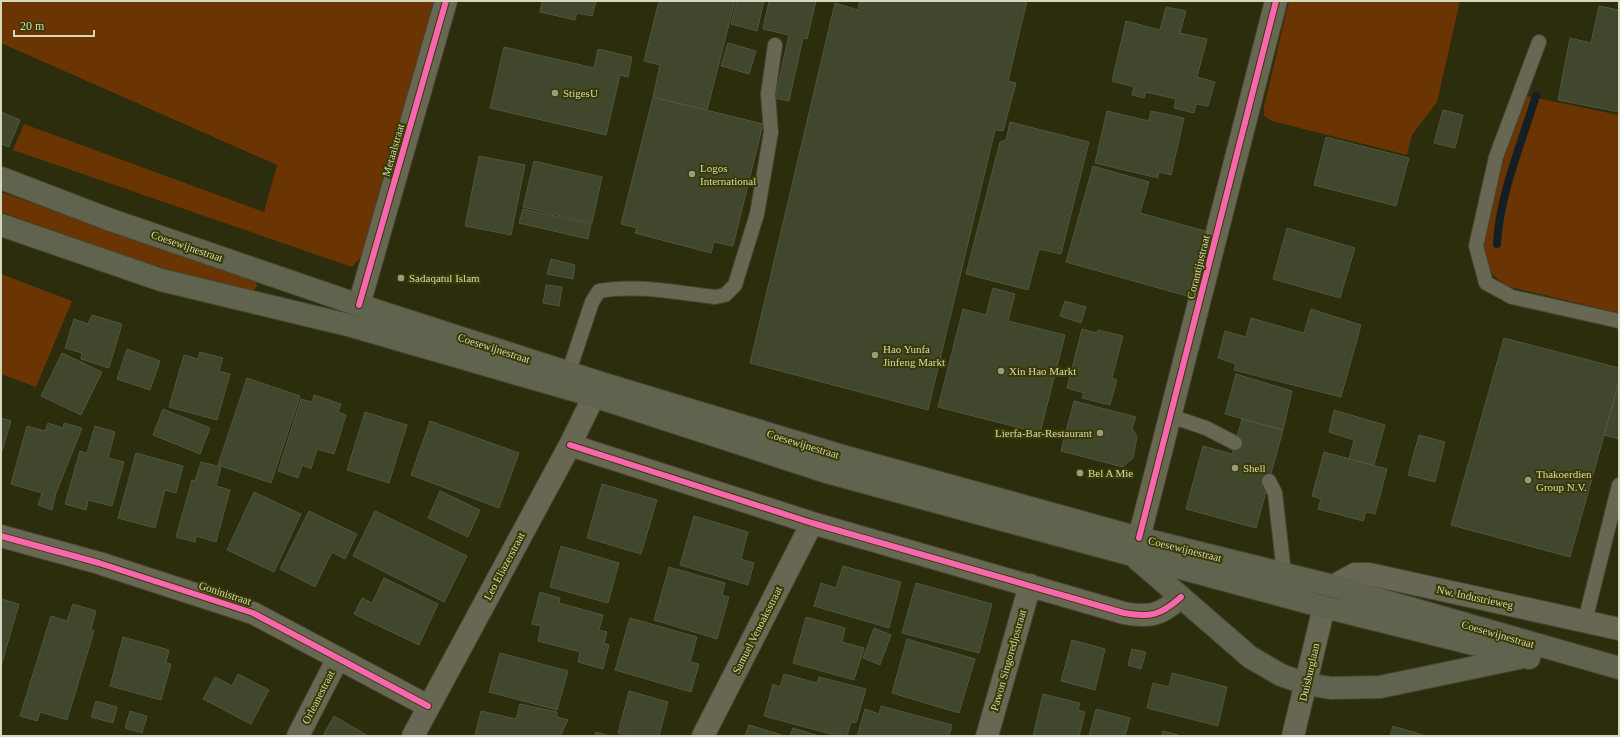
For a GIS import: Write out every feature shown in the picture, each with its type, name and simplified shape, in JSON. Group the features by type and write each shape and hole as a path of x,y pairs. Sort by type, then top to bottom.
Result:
{"main road":[{"name":"Coesewijnestraat","path":"1,178 108,219 359,305 1136,546 1324,607 1619,682"},
{"name":"Coesewijnestraat","path":"1,225 161,280 348,325 594,396 830,473 1136,546 1284,573 1619,668"},
{"path":"1136,546 1181,597 1250,657 1281,675 1306,684 1331,688 1380,687 1524,657"}],"street":[{"name":"Metaalstraat","path":"359,305 446,1"},
{"name":"Corantijnstraat","path":"1136,546 1276,1"},
{"name":"Leo Eliazerstraat","path":"413,736 570,445 594,396"},
{"path":"570,445 812,523 1124,613 1142,616 1167,609 1181,597"},
{"name":"Samuel Venoaksstraat","path":"703,736 812,523"},
{"name":"Goninistraat","path":"1,536 98,563 253,613 428,706"},
{"name":"Nw. Industrieweg","path":"1333,586 1356,574 1369,574 1619,629"},
{"name":"Pawon Singoredjostraat","path":"987,736 1030,585"},
{"name":"Duisburglaan","path":"1293,736 1324,607"},
{"name":"Orleanestraat","path":"298,736 338,658"}],"lane":[{"path":"1539,42 1496,157 1476,246 1486,283 1512,296 1619,322"},
{"path":"569,371 592,302 599,291 614,289 637,289 715,297 726,296 735,285 757,214 770,140 771,132 768,94 775,45"},
{"path":"1170,416 1206,428 1235,443"},
{"path":"1269,481 1274,493 1284,573"},
{"path":"1585,621 1619,485"}],"shaded area":[{"path":"1,1 438,1 362,256 352,267 13,150 24,124 264,212 277,165 1,43"},
{"path":"1289,1 1460,1 1437,102 1412,135 1407,155 1272,121 1264,116 1264,106"},
{"path":"1527,96 1619,115 1619,313 1506,286 1494,275 1487,265 1484,245 1490,202 1505,155"},
{"path":"1,192 256,281 257,286 254,291 245,291 218,285 114,253 46,229 1,212"},
{"path":"1,274 72,301 36,387 1,374"}],"building":[{"path":"542,1 596,1 592,16 577,13 575,20 540,12"},
{"path":"659,1 735,1 707,110 653,97 660,65 644,61"},
{"path":"737,1 764,1 757,31 731,24"},
{"path":"769,1 816,1 807,39 803,38 789,101 775,98 789,35 763,29"},
{"path":"860,1 1027,1 1008,81 1016,83 1003,131 995,130 928,410 750,363 835,3 858,10"},
{"path":"1599,6 1619,10 1619,112 1558,100 1570,38 1591,43"},
{"path":"1166,7 1186,11 1180,33 1207,39 1197,77 1215,82 1208,106 1196,104 1194,113 1174,108 1176,99 1146,92 1144,98 1132,95 1134,87 1112,81 1126,21 1160,30"},
{"path":"728,43 756,51 749,74 721,66"},
{"name":"StigesU","path":"504,47 594,68 598,49 632,57 628,77 620,75 606,135 490,108"},
{"name":"Logos International","path":"653,97 763,124 733,246 714,242 711,253 635,233 637,228 621,224"},
{"path":"1443,110 1463,115 1455,148 1434,143"},
{"path":"1107,111 1149,121 1151,111 1184,118 1171,175 1159,172 1158,178 1095,163"},
{"path":"1,112 20,120 9,147 1,144"},
{"path":"1010,122 1089,142 1061,254 1039,249 1028,290 966,274 1000,142 1006,140"},
{"path":"1326,137 1409,158 1396,206 1314,185"},
{"path":"479,156 525,165 511,235 465,226"},
{"path":"534,161 602,177 592,223 523,207"},
{"path":"1093,166 1149,182 1140,213 1205,231 1187,296 1066,262"},
{"path":"523,209 591,224 588,239 519,223"},
{"path":"1287,228 1355,248 1340,298 1273,279"},
{"path":"551,259 575,265 573,279 547,274"},
{"path":"546,285 562,287 559,306 543,303"},
{"name":"Xin Hao Markt","path":"993,288 1015,294 1008,321 1065,335 1040,433 938,407 963,309 986,315"},
{"path":"1065,301 1086,307 1081,323 1060,316"},
{"path":"1311,309 1361,325 1341,397 1234,370 1236,364 1218,358 1225,331 1246,337 1251,318 1304,333"},
{"path":"92,315 122,324 109,368 81,359 82,353 65,348 74,319 88,324"},
{"path":"1082,329 1097,333 1098,330 1123,336 1112,378 1117,380 1110,405 1082,398 1084,393 1067,388"},
{"name":"Thakoerdien Group N.V.","path":"1504,338 1619,368 1619,382 1570,557 1451,525"},
{"path":"127,349 160,361 150,390 117,379"},
{"path":"200,352 223,358 219,371 230,374 217,420 169,407 184,355 198,359"},
{"path":"62,353 102,372 81,415 41,396"},
{"path":"1236,374 1292,391 1283,430 1225,414"},
{"path":"247,378 300,396 271,483 218,465"},
{"path":"1619,382 1619,439 1604,435"},
{"path":"314,395 341,404 338,412 346,415 334,454 317,449 311,469 302,465 298,478 278,471 301,399 312,402"},
{"name":"Lierfa-Bar-Restaurant","path":"1074,401 1136,417 1132,428 1137,437 1133,458 1123,467 1061,451"},
{"path":"163,409 210,428 200,454 153,435"},
{"path":"1334,410 1385,425 1374,465 1349,459 1354,440 1329,432"},
{"path":"365,412 407,425 389,483 347,470"},
{"path":"1,418 11,421 1,454"},
{"name":"Shell","path":"1242,419 1283,430 1256,528 1186,509 1203,446 1232,454"},
{"path":"430,421 519,453 499,508 411,475"},
{"path":"48,423 63,428 64,423 82,428 56,493 52,510 38,505 42,493 11,484 27,426 45,431"},
{"path":"95,426 115,432 108,458 124,462 112,506 88,500 86,510 65,504 80,451 87,453"},
{"path":"1419,435 1445,442 1435,482 1408,475"},
{"path":"1324,452 1387,469 1375,514 1366,512 1363,521 1318,509 1321,499 1312,496"},
{"path":"136,453 183,466 176,493 165,490 155,528 118,518"},
{"path":"201,462 221,467 216,486 230,490 216,542 196,536 195,542 176,537 192,480 195,481"},
{"path":"602,484 657,500 641,554 587,538"},
{"path":"440,491 480,510 468,537 428,518"},
{"path":"254,492 301,514 274,572 227,550"},
{"path":"309,511 357,534 345,559 332,552 315,587 280,569"},
{"path":"375,511 467,556 444,602 353,556"},
{"path":"694,516 748,532 741,559 754,563 748,585 680,565"},
{"path":"561,546 619,563 608,603 550,587"},
{"path":"843,566 901,582 889,628 814,606 821,583 836,588"},
{"path":"669,567 725,583 722,595 729,597 717,639 654,620"},
{"path":"384,578 438,604 419,645 354,614 362,598 372,603"},
{"path":"916,583 992,604 979,653 902,633"},
{"path":"540,592 560,598 559,603 603,615 599,630 607,632 604,643 609,645 603,669 578,662 580,652 538,641 541,626 532,624"},
{"path":"1,599 19,604 1,666"},
{"path":"73,604 96,611 91,629 94,631 67,720 40,712 37,721 20,716 51,616 67,621"},
{"path":"806,617 845,628 842,642 864,648 854,680 793,663"},
{"path":"630,618 697,637 690,662 699,664 691,692 615,670"},
{"path":"874,628 891,635 880,665 863,658"},
{"path":"123,637 169,650 166,663 171,664 161,700 110,686"},
{"path":"907,639 975,659 959,713 892,693"},
{"path":"1072,640 1105,649 1095,690 1061,681"},
{"path":"1132,649 1146,652 1141,669 1128,665"},
{"path":"500,653 568,671 557,710 489,692"},
{"path":"1172,673 1227,687 1218,726 1147,708 1153,683 1169,687"},
{"path":"238,674 269,690 251,724 203,699 215,677 232,686"},
{"path":"784,674 817,683 819,677 866,689 856,723 851,722 847,736 838,736 764,716 773,684 780,687"},
{"path":"629,691 668,702 659,736 630,736 618,733"},
{"path":"1043,694 1080,703 1078,710 1085,712 1079,736 1033,736"},
{"path":"96,701 117,707 113,723 91,717"},
{"path":"520,704 557,712 557,717 568,720 560,736 475,736 481,711 516,719"},
{"path":"881,706 952,725 949,736 857,736 865,709 879,714"},
{"path":"1096,709 1130,718 1125,736 1089,736"},
{"path":"130,711 147,716 142,733 125,728"},
{"path":"334,716 368,736 323,736"},
{"path":"749,725 785,736 745,736"},
{"path":"1393,726 1426,736 1390,736"},
{"path":"793,728 819,736 790,736"},
{"path":"1163,731 1182,736 1161,736"},
{"path":"596,732 610,736 595,736"}],"waterway":[{"path":"1497,244 1502,207 1507,188 1536,96"}],"cycle path":[{"path":"359,305 446,1"},
{"path":"1139,538 1276,1"},
{"path":"570,445 812,523 1124,613 1141,615 1155,614 1167,608 1181,597"},
{"path":"1,536 99,563 253,613 428,706"}],"place":[{"name":"StigesU","path":"555,93"},
{"name":"Logos International","path":"692,174"},
{"name":"Sadaqatul Islam","path":"401,278"},
{"name":"Hao Yunfa Jinfeng Markt","path":"875,355"},
{"name":"Xin Hao Markt","path":"1001,371"},
{"name":"Lierfa-Bar-Restaurant","path":"1100,433"},
{"name":"Shell","path":"1235,468"},
{"name":"Bel A Mie","path":"1080,473"},
{"name":"Thakoerdien Group N.V.","path":"1528,480"}]}
